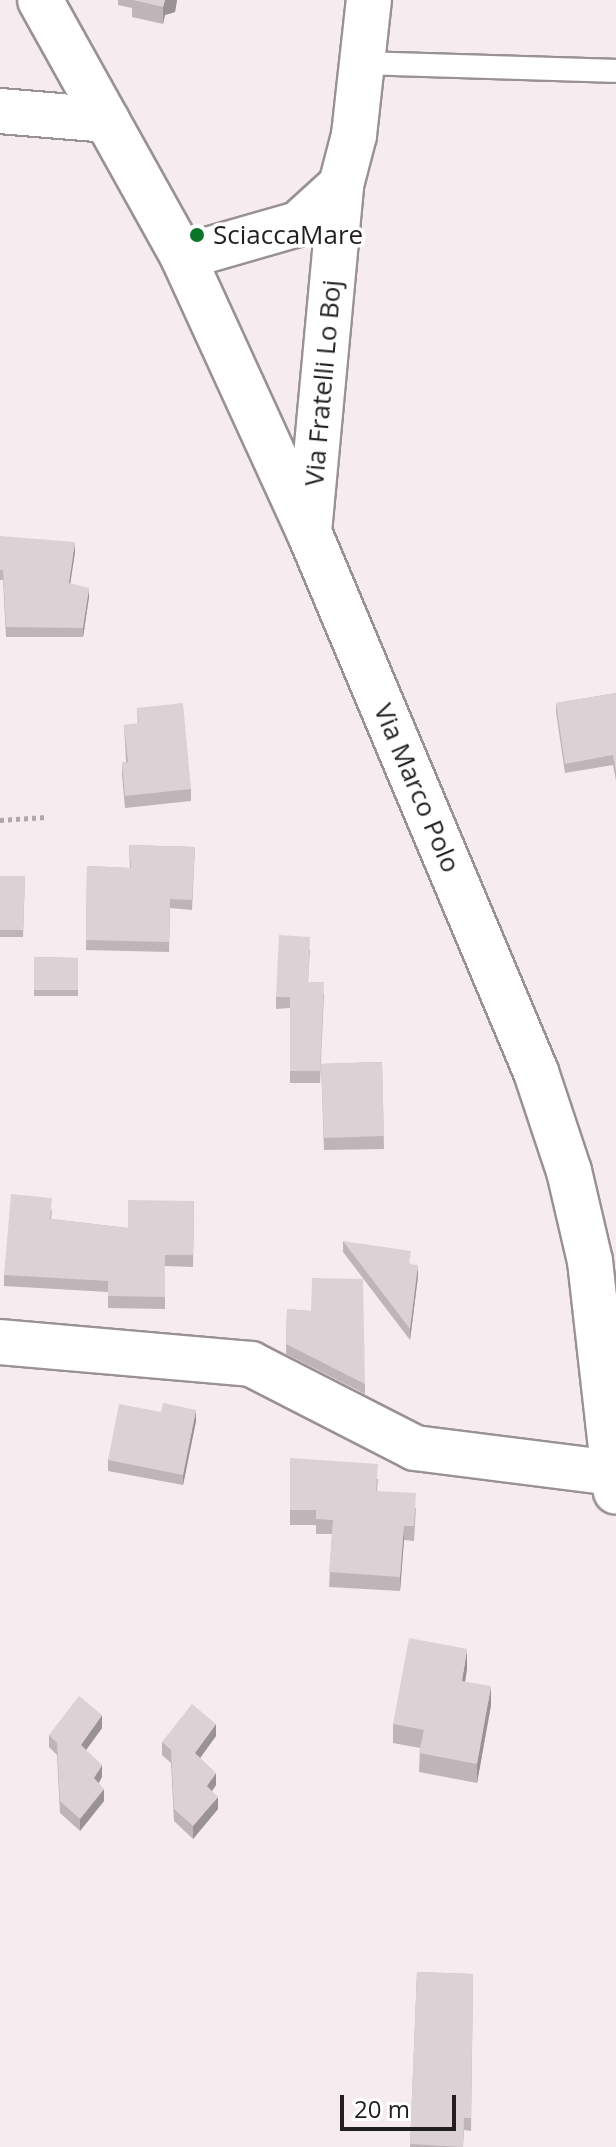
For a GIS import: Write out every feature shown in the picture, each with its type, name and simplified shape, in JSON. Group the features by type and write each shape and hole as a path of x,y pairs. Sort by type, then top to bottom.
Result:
{"street":[{"name":"Via Marco Polo","path":"40,0 183,257 309,532 536,1072 569,1171 590,1261 615,1483"},
{"name":"Via Fratelli Lo Boj","path":"309,532 341,185 364,63 369,0"},
{"path":"0,111 107,120"},
{"path":"183,257 298,224 341,185"},
{"path":"0,1342 251,1364 415,1448 615,1483"}],"lane":[{"path":"364,63 616,71"}],"path":[{"path":"0,820 46,817"}],"building":[{"path":"133,0 165,0 163,7"},
{"path":"0,536 75,542 69,583 89,588 83,628 6,627"},
{"path":"616,693 616,771 613,755 565,764 556,703"},
{"path":"183,703 191,789 125,796 122,763 128,762 124,725 139,723 137,708"},
{"path":"129,845 195,847 192,900 170,899 169,942 86,940 87,866 131,868"},
{"path":"0,876 25,876 23,930 0,930"},
{"path":"279,935 310,937 308,982 324,982 320,1071 290,1071 290,997 276,997"},
{"path":"34,957 78,958 78,990 34,990"},
{"path":"382,1062 384,1136 324,1138 321,1064"},
{"path":"11,1194 52,1198 50,1219 128,1228 128,1200 194,1201 193,1255 165,1255 165,1297 108,1296 108,1281 4,1275"},
{"path":"343,1241 411,1251 409,1264 418,1265 410,1329"},
{"path":"312,1278 363,1279 365,1384 286,1344 287,1309 311,1311"},
{"path":"163,1403 196,1410 183,1475 108,1460 119,1404 161,1412"},
{"path":"290,1458 378,1464 376,1491 416,1493 414,1526 404,1526 400,1577 329,1572 333,1520 316,1519 316,1510 290,1510"},
{"path":"409,1638 467,1649 462,1681 491,1686 477,1764 419,1753 424,1730 393,1724"},
{"path":"79,1696 102,1715 81,1745 102,1765 94,1778 104,1789 80,1819 60,1801 57,1743 49,1735"},
{"path":"192,1704 216,1724 195,1753 216,1773 207,1786 218,1797 193,1826 174,1809 171,1750 162,1742"},
{"path":"417,1972 473,1974 471,2118 464,2118 463,2147 410,2144"}],"place":[{"name":"SciaccaMare","path":"197,235"}]}
